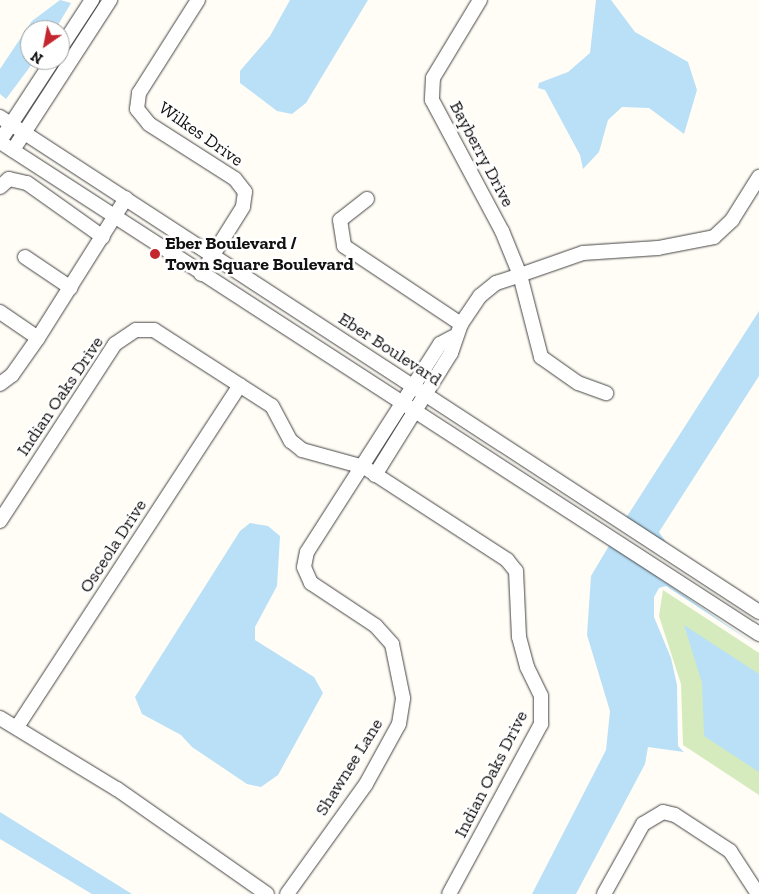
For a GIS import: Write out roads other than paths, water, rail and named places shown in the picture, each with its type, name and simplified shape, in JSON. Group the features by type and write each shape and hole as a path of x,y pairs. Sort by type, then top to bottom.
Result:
{"street":[{"path":"70,34 92,0"},
{"path":"13,150 110,0"},
{"name":"Wilkes Drive","path":"198,0 139,93 137,109 149,124 236,179 245,192 243,208 201,274"},
{"name":"Bayberry Drive","path":"480,0 436,70 432,100 502,231 520,275 541,357 578,383 606,393"},
{"path":"45,70 6,120 0,142 759,634"},
{"name":"Eber Boulevard","path":"6,120 759,612"},
{"path":"370,471 391,451 451,353 453,337 461,324 480,296 496,283 582,253 658,248 714,236 732,220 759,177"},
{"path":"0,187 9,180 27,183 103,237"},
{"path":"1,381 38,338 126,198"},
{"path":"367,199 340,220 344,246 461,324"},
{"path":"25,257 71,288"},
{"path":"0,312 38,338"},
{"name":"Indian Oaks Drive","path":"0,521 115,344 136,330 154,330 272,406 291,441 302,450 370,471 507,560 516,571 519,637 544,711 542,724 450,894"},
{"path":"370,471 379,442 412,385 440,344 453,337"},
{"name":"Osceola Drive","path":"17,727 240,385"},
{"path":"379,442 391,451"},
{"name":"Shawnee Lane","path":"287,894 366,784 399,724 403,698 392,644 376,626 311,583 304,568 307,552 370,471"},
{"path":"0,718 117,789 267,894"},
{"path":"604,894 643,824 663,812 675,815 730,850 758,894"}],"water":[{"path":"60,0 71,3 61,20 33,20"},
{"path":"290,0 368,0 306,103 292,114 277,111 240,83 240,71 270,36"},
{"path":"596,0 611,0 635,32 688,62 697,90 684,134 649,108 622,107 608,120 599,152 583,169 580,155 545,90 538,88 539,83 568,72 590,53"},
{"path":"20,39 20,70 28,70 6,99 0,94 0,69"},
{"path":"759,311 759,376 659,532 668,545 626,518"},
{"path":"250,523 268,526 280,536 277,586 255,627 255,640 314,677 323,693 278,775 261,787 247,784 192,747 181,735 142,714 135,697 240,531"},
{"path":"610,544 759,647 666,586 659,588 654,597 654,617 671,658 677,685 678,746 684,752 648,747 645,764 576,894 532,894 606,750 610,711 587,635 591,576"},
{"path":"684,625 759,674 759,772 704,736 702,683"},
{"path":"0,812 132,894 92,894 0,839"}],"place":[{"name":"Eber Boulevard / Town Square Boulevard","path":"155,254"}]}
